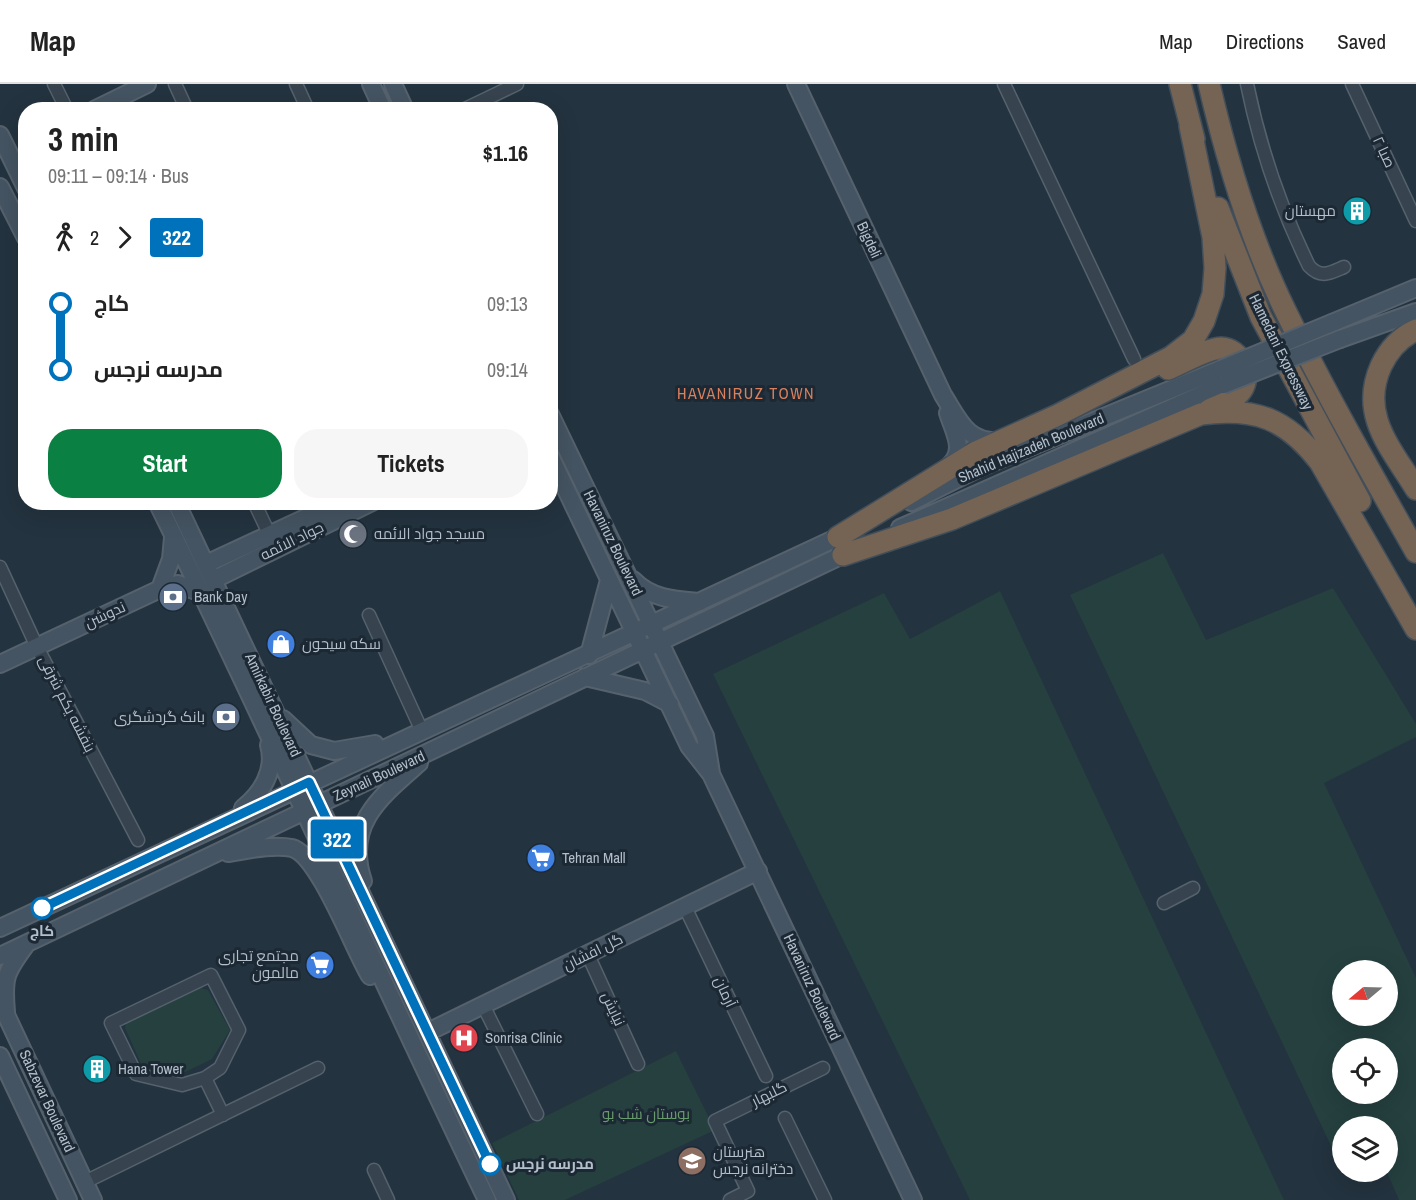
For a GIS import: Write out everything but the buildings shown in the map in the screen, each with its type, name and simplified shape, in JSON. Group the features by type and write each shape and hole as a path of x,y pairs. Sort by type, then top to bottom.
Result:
{"highway":[{"name":"Hamedani Expressway","path":"1180,84 1190,126 1228,238 1261,317 1416,604"},
{"name":"Hamedani Expressway","path":"1209,84 1219,125 1251,229 1285,311 1416,552"},
{"path":"840,546 939,475 1002,441 1172,357 1192,340 1204,321 1213,294 1212,237 1190,126"},
{"path":"1416,330 1403,336 1386,354 1376,376 1371,399 1375,418 1416,489"},
{"path":"840,546 951,519 1201,414 1230,400 1244,386 1246,375 1243,366 1230,350 1219,348 1058,415"},
{"path":"1201,414 1229,411 1252,413 1274,421 1301,438 1341,495 1416,629"}],"main road":[{"path":"110,102 147,84"},
{"path":"371,84 379,102"},
{"path":"393,84 401,102"},
{"name":"Bigdeli","path":"796,84 943,395"},
{"path":"0,135 18,172"},
{"path":"0,187 18,222"},
{"name":"Shahid Hajizadeh Boulevard","path":"652,624 701,602 960,499 1332,323 1412,289"},
{"name":"Shahid Hajizadeh Boulevard","path":"1222,377 1416,312"},
{"path":"943,395 966,430 976,439 988,442 1002,441"},
{"path":"939,475 958,457 959,448 943,395"},
{"name":"Havaniruz Boulevard","path":"558,430 705,736 711,774"},
{"name":"Havaniruz Boulevard","path":"558,473 636,631 689,746 711,774 913,1200"},
{"name":"Amirkabir Boulevard","path":"161,510 201,593 309,782 506,1200"},
{"name":"Amirkabir Boulevard","path":"180,510 213,580 270,717 293,789 409,1039 487,1200"},
{"name":"جواد الائمه","path":"213,580 327,510"},
{"name":"جواد الائمه","path":"206,564 273,542 352,510"},
{"path":"160,589 171,559 174,536"},
{"name":"Shahid Hajizadeh Boulevard","path":"661,642 840,546"},
{"path":"629,576 644,592 669,599 701,602"},
{"path":"589,655 609,580"},
{"path":"160,589 178,584 201,593"},
{"name":"ندوشن","path":"0,664 160,589"},
{"name":"Zeynali Boulevard","path":"0,928 205,833 293,789 589,655 652,624"},
{"name":"Zeynali Boulevard","path":"0,956 661,642"},
{"path":"585,677 645,691 669,704"},
{"path":"270,717 311,745 333,751 366,747 427,727"},
{"path":"205,833 245,807 261,791 270,771 270,717"},
{"path":"379,928 359,870 359,842 365,817 380,799 434,750"},
{"path":"212,855 293,848 310,860 356,954 409,1039"},
{"name":"گل افشان","path":"428,1032 758,871"},
{"path":"3,1009 7,970 28,942"},
{"name":"Sabzevar Boulevard","path":"3,1009 93,1200"},
{"name":"Sabzevar Boulevard","path":"0,1056 68,1200"}],"street":[{"path":"54,84 63,102"},
{"path":"175,84 183,102"},
{"path":"296,84 305,102"},
{"path":"480,102 517,84"},
{"path":"1004,84 1134,359"},
{"path":"1247,84 1256,128 1271,179 1309,266 1316,273 1324,275 1344,267"},
{"name":"صبا ۲","path":"1352,84 1416,221"},
{"path":"258,510 273,542"},
{"name":"بنفشه یکم شرقی","path":"0,567 38,647 138,840"},
{"path":"369,615 427,727"},
{"path":"1164,903 1193,888"},
{"name":"آرمان","path":"685,907 766,1076"},
{"name":"نیایش","path":"588,955 638,1064"},
{"path":"211,975 239,1030 220,1068 205,1078 182,1085 136,1074 111,1023 211,975"},
{"path":"483,1005 537,1114"},
{"path":"85,1182 318,1068"},
{"name":"گلبهار","path":"730,1200 748,1191 715,1121 823,1068"},
{"path":"205,1078 223,1115"},
{"path":"786,1118 825,1200"},
{"path":"374,1170 388,1200"}],"green space":[{"path":"1163,553 1206,640 1333,588 1416,724 1416,737 1324,783 1416,978 1416,1200 1399,1200 1391,1182 1398,1182 1398,1116 1332,1116 1332,1148 1070,595"},
{"path":"1000,591 1284,1200 970,1200 713,674 884,593 910,639"},
{"path":"201,988 208,990 230,1030 212,1059 179,1075 142,1066 125,1028 126,1023"},
{"name":"بوستان شب بو","path":"676,1051 715,1130 565,1200 519,1200 492,1143"}],"bus line":[{"name":"322","path":"42,908 309,782 490,1164"}],"place":[{"name":"مهستان","path":"1357,211"},
{"name":"مسجد جواد الائمه","path":"353,534"},
{"name":"Bank Day","path":"173,597"},
{"name":"سکه سیحون","path":"281,644"},
{"name":"بانک گردشگری","path":"226,717"},
{"name":"Tehran Mall","path":"541,858"},
{"name":"کاج","path":"42,908"},
{"name":"مجتمع تجاری مالمون","path":"320,965"},
{"name":"Sonrisa Clinic","path":"464,1038"},
{"name":"Hana Tower","path":"97,1069"},
{"name":"هنرستان دخترانه نرجس","path":"692,1161"},
{"name":"مدرسه نرجس","path":"490,1164"}],"district":[{"name":"HAVANIRUZ TOWN","path":"746,393"}]}
